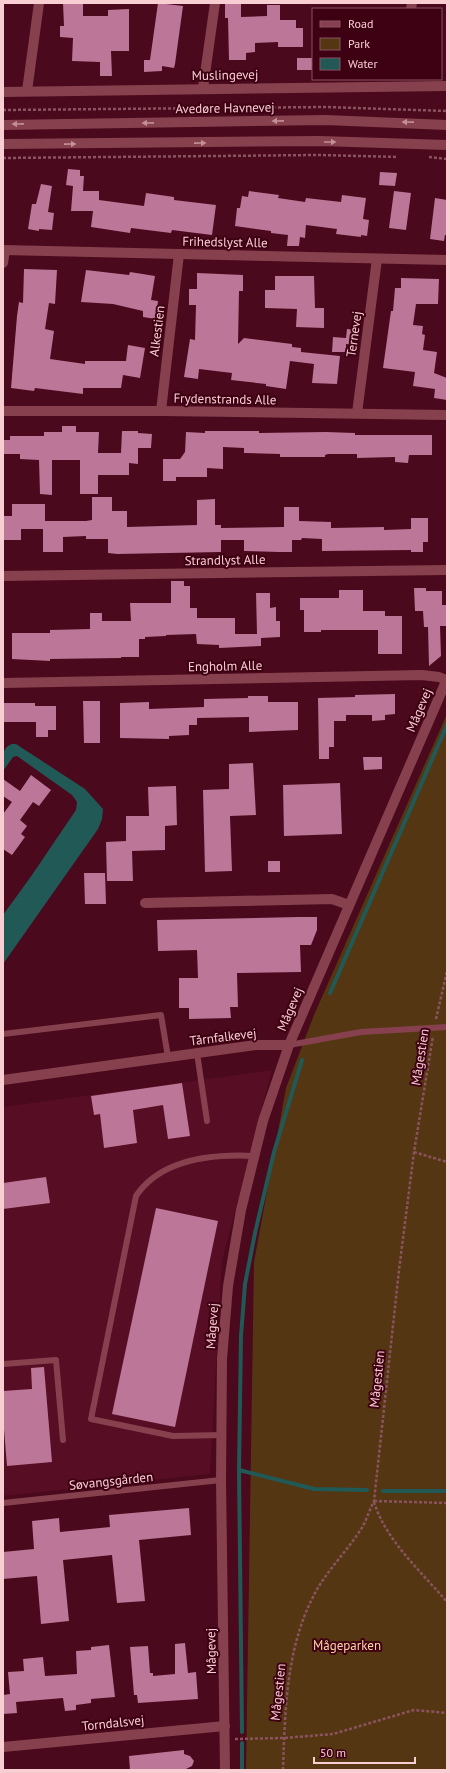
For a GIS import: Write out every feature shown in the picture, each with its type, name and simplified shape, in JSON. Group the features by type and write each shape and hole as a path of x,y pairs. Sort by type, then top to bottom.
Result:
{"street":[{"path":"26,92 39,3"},
{"path":"203,88 215,3"},
{"name":"Muslingevej","path":"3,92 401,83 447,86"},
{"name":"Avedøre Havnevej","path":"3,124 325,120 447,124"},
{"path":"3,144 327,142 447,145"},
{"path":"3,263 4,250"},
{"name":"Frihedslyst Alle","path":"4,250 447,260"},
{"name":"Alkestien","path":"161,411 180,254"},
{"name":"Ternevej","path":"357,413 377,259"},
{"name":"Frydenstrands Alle","path":"3,411 447,414"},
{"name":"Strandlyst Alle","path":"3,576 447,570"},
{"name":"Engholm Alle","path":"3,683 422,675 447,679"},
{"name":"Mågevej","path":"225,1770 221,1480 222,1359 228,1286 241,1210 263,1121 289,1045 447,679"},
{"path":"145,903 332,899 349,905"},
{"name":"Tårnfalkevej","path":"3,1080 256,1045 289,1045"},
{"name":"Torndalsvej","path":"3,1747 225,1726"}],"lane":[{"path":"3,1034 161,1015 168,1057"},
{"name":"Tårnfalkevej","path":"289,1045 361,1032 435,1026 447,1027"},
{"path":"197,1053 207,1121"},
{"path":"222,1435 173,1436 91,1419 136,1196 143,1186 153,1177 177,1165 229,1155 254,1156"},
{"path":"3,1364 56,1360 63,1440"},
{"name":"Søvangsgården","path":"3,1503 221,1480"}],"path":[{"path":"3,110 325,106 447,111"},
{"path":"3,158 319,155 405,157"},
{"path":"427,157 447,159"},
{"name":"Mågestien","path":"283,1770 287,1692 294,1649 301,1623 315,1592 363,1526 374,1501 399,1270 414,1152 435,1026 447,971"},
{"path":"414,1152 447,1162"},
{"path":"447,1503 374,1501 378,1514 388,1534 447,1602"},
{"path":"225,1739 284,1738 333,1734 414,1710 447,1713"}],"shaded area":[{"path":"272,1070 222,1261 210,1474 3,1496 3,1107"}],"green space":[{"name":"Mågeparken","path":"447,714 447,1770 246,1770 254,1262 286,1088 314,1015"}],"water":[{"path":"16,744 85,789 103,809 102,819 98,829 3,964 3,915 76,810 77,802 72,795 17,756 13,757 3,771 4,752 8,746"}],"building":[{"path":"63,3 83,3 83,16 108,16 108,10 129,9 129,51 111,51 112,76 100,76 100,62 72,61 73,38 60,37 60,26 64,26"},
{"path":"158,3 183,6 175,64 174,68 162,66 162,71 144,72 144,60 150,60"},
{"path":"225,4 241,4 241,17 267,16 267,5 280,5 280,20 296,20 296,28 303,28 303,47 278,47 278,42 255,43 255,52 246,53 246,60 229,60 228,18 225,18"},
{"path":"297,58 312,58 312,70 297,70"},
{"path":"68,169 80,170 80,176 84,176 83,191 99,191 99,200 144,206 146,193 174,197 174,200 216,205 212,235 172,230 171,233 131,228 130,233 91,227 93,211 71,211 73,186 66,185"},
{"path":"380,172 397,173 395,186 379,185"},
{"path":"41,184 52,186 48,212 54,213 52,230 39,229 39,231 28,229 32,204 36,204"},
{"path":"249,191 279,195 278,198 305,202 306,198 341,202 342,195 366,198 363,219 369,220 367,236 361,235 361,237 336,234 337,229 306,225 305,238 300,237 299,246 287,246 288,235 235,226 237,208 240,208 242,196 248,197"},
{"path":"394,191 411,193 406,230 389,228"},
{"path":"435,198 447,200 447,235 445,235 444,241 430,239"},
{"path":"24,269 57,270 55,304 49,303 45,329 54,331 50,359 85,364 85,361 126,361 128,345 145,348 140,378 123,375 121,388 83,388 83,394 35,388 34,391 11,388 17,316 19,302 23,303"},
{"path":"86,270 129,275 130,272 155,276 151,300 158,301 156,319 143,317 143,311 113,304 81,302"},
{"path":"197,273 243,275 243,291 239,291 238,344 244,338 292,344 292,347 301,348 301,352 340,356 337,384 312,383 314,364 290,361 286,389 266,386 266,384 231,380 232,373 199,369 198,379 184,377 190,339 195,340 196,305 189,305 189,289 197,289"},
{"path":"275,276 314,276 315,308 324,308 324,328 296,327 297,309 265,308 265,290 275,290"},
{"path":"401,278 439,279 438,304 416,304 413,325 423,326 422,334 425,335 423,350 437,352 434,373 447,378 447,400 434,398 435,389 413,386 415,372 383,368 391,311 393,311 395,288 401,288"},
{"path":"347,329 357,330 356,345 346,344 346,352 332,352 333,337 346,338"},
{"path":"62,426 76,426 76,432 99,432 98,453 121,453 122,431 138,431 138,433 152,434 151,448 138,448 138,464 129,463 129,475 98,475 98,494 80,494 80,460 52,460 52,495 40,494 39,460 20,459 20,454 3,454 3,440 10,440 10,436 44,436 44,432 62,432"},
{"path":"205,431 259,431 259,433 326,432 355,433 355,435 432,435 432,455 409,455 408,463 395,462 395,457 357,458 357,454 328,454 325,455 325,457 280,457 280,454 244,453 244,448 223,447 223,469 207,468 207,477 176,477 176,481 163,481 163,459 180,459 185,452 186,432 205,433"},
{"path":"92,497 112,497 112,511 127,511 127,527 197,525 197,500 215,499 215,525 221,525 221,528 284,527 284,507 299,507 299,521 331,522 331,528 384,527 384,530 411,529 411,518 428,518 428,542 423,542 423,552 411,552 411,550 322,551 322,539 302,538 301,540 292,540 292,552 279,552 244,551 244,540 221,540 221,552 117,554 108,553 108,539 86,539 86,536 63,537 63,552 43,552 43,529 21,529 21,540 3,540 3,516 12,516 12,504 45,504 45,521 86,521 92,520"},
{"path":"171,581 184,581 184,586 190,586 190,608 197,608 197,618 235,618 235,634 257,634 256,593 270,593 270,608 276,607 276,621 280,621 280,637 261,638 261,646 219,648 219,645 197,644 196,634 166,635 139,639 139,657 50,659 50,661 12,659 12,633 50,633 50,630 90,629 90,613 102,613 102,621 131,621 130,603 171,603"},
{"path":"414,588 426,588 426,591 442,591 442,605 447,605 447,626 440,626 441,656 429,666 428,627 424,627 423,611 415,611"},
{"path":"339,590 363,590 363,611 385,611 385,616 402,616 402,654 378,654 378,630 321,630 321,632 304,632 304,610 300,610 300,598 339,598"},
{"path":"395,694 395,714 385,715 385,720 372,721 372,715 346,715 346,721 334,721 334,747 329,747 329,759 319,759 318,698"},
{"path":"248,696 268,696 268,702 298,702 298,730 249,732 249,717 197,718 197,725 189,725 189,735 169,736 169,739 120,738 120,703 149,702 149,709 204,707 204,699 248,698"},
{"path":"83,701 100,701 100,743 84,743"},
{"path":"3,703 35,703 35,706 56,706 56,730 48,730 48,737 36,737 36,722 3,722"},
{"path":"363,757 382,757 382,769 364,770"},
{"path":"253,763 256,815 230,816 232,871 205,872 203,790 229,789 229,764"},
{"path":"31,775 51,790 39,806 33,802 20,820 27,826 21,834 25,837 12,855 3,849 3,814 12,802 3,796 3,779 20,791"},
{"path":"340,783 342,834 284,836 283,785"},
{"path":"176,786 177,825 165,826 165,850 132,851 133,881 107,881 106,842 126,841 126,816 149,816 148,787"},
{"path":"268,861 280,861 280,872 268,872"},
{"path":"84,873 105,873 106,904 85,904"},
{"path":"317,917 317,930 311,945 300,945 301,972 237,973 238,1007 230,1007 231,1018 189,1019 189,1008 179,1008 179,978 198,978 197,950 158,951 157,920"},
{"path":"182,1083 190,1136 168,1139 163,1105 133,1110 137,1143 104,1148 100,1114 94,1115 91,1096"},
{"path":"46,1177 50,1203 3,1209 3,1183"},
{"path":"156,1208 218,1221 175,1427 112,1414"},
{"path":"44,1367 52,1462 7,1466 3,1417 3,1391 32,1389 31,1368"},
{"path":"189,1508 191,1535 139,1540 145,1601 117,1603 112,1555 63,1560 69,1621 41,1624 37,1576 3,1579 3,1552 34,1549 32,1521 59,1518 60,1532 110,1527 109,1515"},
{"path":"185,1643 188,1673 196,1672 198,1699 138,1703 137,1695 134,1695 130,1647 148,1646 150,1673 153,1673 153,1676 175,1674 175,1644"},
{"path":"109,1645 115,1697 91,1699 91,1703 76,1705 76,1710 65,1711 63,1698 16,1702 17,1713 3,1714 3,1695 10,1694 8,1672 24,1671 23,1659 43,1657 45,1676 77,1674 76,1651 91,1650 91,1647"},
{"path":"184,1750 184,1754 190,1756 194,1761 192,1766 184,1770 130,1770 129,1756"}],"waterway":[{"path":"330,993 447,725"},
{"path":"302,1060 274,1152 245,1284 241,1336 239,1470 314,1489 367,1490"},
{"path":"239,1470 242,1732"},
{"path":"383,1491 447,1491"},
{"path":"242,1743 242,1770"}]}
